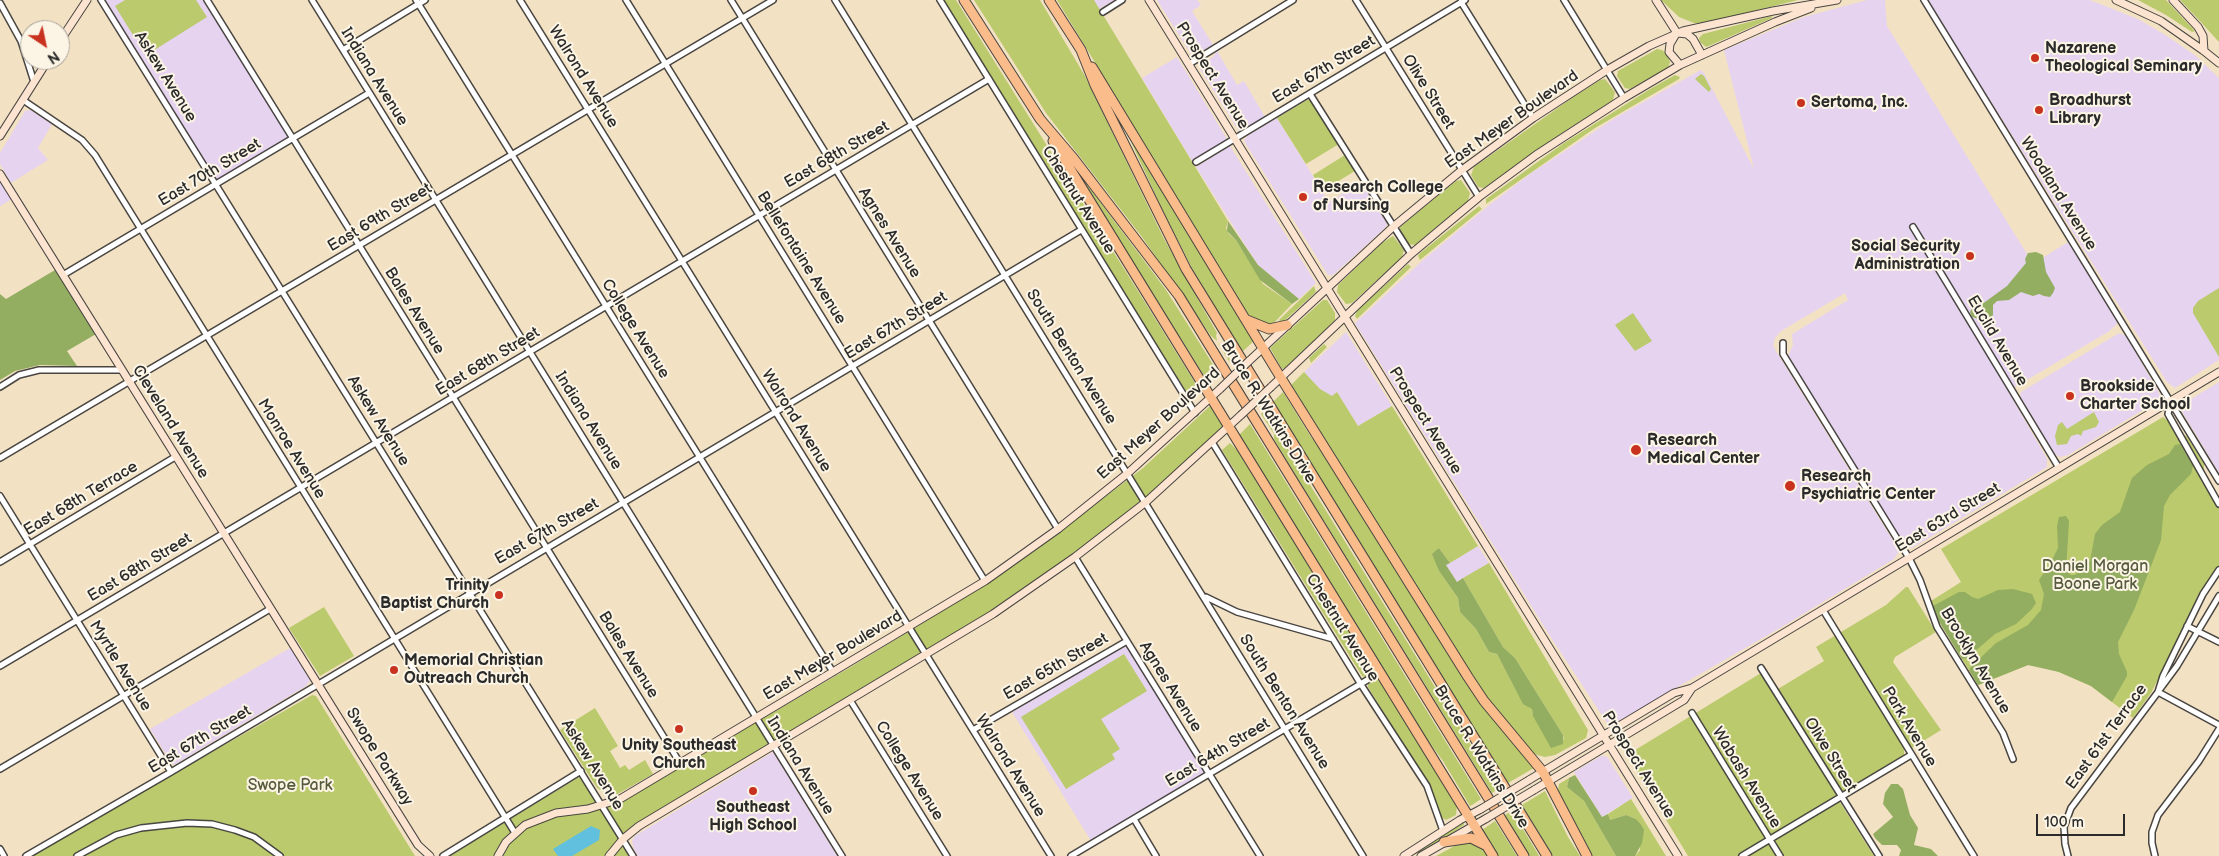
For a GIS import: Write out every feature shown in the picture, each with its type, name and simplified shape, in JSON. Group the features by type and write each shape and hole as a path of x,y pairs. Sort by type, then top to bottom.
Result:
{"highway":[{"name":"Bruce R. Watkins Drive","path":"964,0 1040,119 1074,159 1179,296 1524,856"},
{"name":"Bruce R. Watkins Drive","path":"1050,0 1080,50 1095,85 1186,269 1547,856"},
{"path":"1080,50 1112,97 1281,378 1468,677 1484,701 1543,772 1587,856"},
{"path":"1040,119 1093,209 1494,856"},
{"path":"1246,320 1269,329 1287,325"},
{"path":"1444,842 1471,838 1488,846"}],"main road":[{"path":"70,25 86,0"},
{"name":"Prospect Avenue","path":"1149,0 1678,856"},
{"path":"608,856 637,827 993,614 1076,557 1146,502 1272,387 1344,316 1411,254 1479,197 1536,155 1624,98 1702,54 1690,36 1677,33 1656,0"},
{"name":"East Meyer Boulevard","path":"498,856 506,842 515,833 539,818 602,805 620,799 985,581 1058,529 1128,473 1195,413 1393,226 1462,170 1533,118 1607,70 1677,33 1764,12 1837,0"},
{"path":"2116,0 2161,21 2204,50 2219,63"},
{"path":"2174,0 2198,27 2203,36 2204,50"},
{"name":"East Meyer Boulevard","path":"1702,54 1775,22 1825,3"},
{"path":"1677,33 1671,40 1669,48 1672,56 1680,65"},
{"path":"0,136 42,70"},
{"name":"Cleveland Avenue","path":"0,174 317,684"},
{"name":"East 63rd Street","path":"1404,856 1674,693 1692,688 2219,372"},
{"name":"Swope Parkway","path":"317,684 418,845 430,856"},
{"name":"East 63rd Street","path":"1421,856 1684,700 1692,688"},
{"name":"Swope Parkway","path":"418,845 420,856"}],"street":[{"name":"Askew Avenue","path":"101,0 634,856"},
{"name":"Bales Avenue","path":"207,0 680,763"},
{"name":"Indiana Avenue","path":"312,0 842,856"},
{"path":"343,50 418,2 425,0"},
{"name":"Walrond Avenue","path":"520,0 1051,856"},
{"name":"Bellefontaine Avenue","path":"626,0 985,581"},
{"name":"Agnes Avenue","path":"731,0 1058,529"},
{"name":"East 69th Street","path":"0,458 774,0"},
{"name":"South Benton Avenue","path":"835,0 1364,856"},
{"name":"Chestnut Avenue","path":"940,0 1195,413"},
{"path":"1104,12 1122,0"},
{"path":"1189,64 1293,0"},
{"name":"Olive Street","path":"1356,0 1479,197"},
{"path":"1564,0 1624,98"},
{"name":"Woodland Avenue","path":"1924,0 2219,480"},
{"path":"1463,1 1533,118"},
{"name":"East 67th Street","path":"1196,162 1463,1"},
{"name":"College Avenue","path":"418,2 833,672"},
{"path":"0,3 21,41 34,82"},
{"name":"East 68th Street","path":"0,666 989,79"},
{"name":"East 70th Street","path":"63,275 370,93"},
{"path":"1310,94 1411,254"},
{"name":"Monroe Avenue","path":"23,100 88,146 515,833"},
{"name":"Euclid Avenue","path":"1913,227 2059,468"},
{"name":"East 67th Street","path":"26,856 171,772 1081,230"},
{"name":"Brooklyn Avenue","path":"1784,343 1783,354 1909,558 1920,580 1937,627 2003,733 2013,759"},
{"path":"0,387 19,375 39,370 122,370"},
{"path":"2171,401 2168,414 2219,504"},
{"name":"Chestnut Avenue","path":"1212,442 1333,639 1427,786 1443,831"},
{"name":"East 68th Terrace","path":"0,562 175,457"},
{"name":"Myrtle Avenue","path":"0,496 171,772"},
{"name":"Agnes Avenue","path":"1076,557 1260,856"},
{"name":"East 61st Terrace","path":"2068,856 2064,844 2064,827 2069,812 2158,692 2163,676 2203,594 2219,570"},
{"path":"1204,596 1237,612 1333,639"},
{"path":"2219,596 2172,674 2158,692 2219,725"},
{"path":"0,769 270,609"},
{"name":"Park Avenue","path":"1823,610 1974,856"},
{"path":"2188,626 2219,642"},
{"name":"East 65th Street","path":"973,730 1127,641"},
{"name":"Olive Street","path":"1761,668 1879,856"},
{"name":"East 64th Street","path":"1071,856 1360,682 1379,673"},
{"name":"College Avenue","path":"850,700 947,856"},
{"name":"Wabash Avenue","path":"1692,713 1780,856"},
{"path":"2155,856 2152,832 2158,815 2199,761 2219,729"},
{"path":"1742,856 1911,755"},
{"path":"443,856 581,771"},
{"path":"1134,819 1156,856"},
{"path":"77,856 102,842 133,830 164,824 187,823 212,824 235,830 266,844 280,856"},
{"path":"0,849 4,856"}],"shaded area":[{"path":"105,0 205,0 290,138 217,181"},
{"path":"1094,0 1115,0 1099,9"},
{"path":"1157,0 1197,0 1201,5 1192,11 1213,45 1192,56"},
{"name":"Research Medical Center","path":"1867,0 1885,0 1887,26 2033,264 2068,242 2117,324 2108,332 2008,391 2047,459 2047,467 1912,548 1909,548 1902,542 1788,356 1793,345 1792,334 1848,300 1845,293 1781,331 1775,338 1773,345 1776,351 1898,549 1898,553 1894,559 1780,628 1615,723 1607,723 1550,636 1355,323 1422,261 1530,174 1615,118 1701,70 1754,169 1724,50 1804,17"},
{"name":"Nazarene Theological Seminary","path":"1927,0 2090,0 2138,19 2167,36 2196,56 2219,78 2219,360 2175,388 2167,382"},
{"path":"1217,51 1237,85 1244,81 1265,117 1241,132 1200,69 1200,65 1213,57"},
{"path":"1177,57 1227,139 1192,161 1142,78"},
{"path":"30,110 52,124 38,148 48,160 11,183 0,164 0,153 25,111"},
{"name":"Research College of Nursing","path":"1277,118 1329,202 1361,182 1387,224 1385,228 1333,275 1328,275 1244,141 1247,136"},
{"path":"1230,146 1316,283 1299,299 1258,265 1196,167"},
{"path":"0,179 12,199 0,206"},
{"path":"1346,332 1392,406 1358,426 1337,392 1332,397 1320,389 1304,372"},
{"name":"Brookside Charter School","path":"2119,333 2126,336 2160,397 2156,402 2068,455 2060,457 2055,454 2020,397 2021,392"},
{"path":"2219,382 2219,473 2181,410 2186,402"},
{"path":"1478,546 1489,563 1457,582 1446,565"},
{"path":"1126,645 1203,770 1203,774 1091,841 1012,712"},
{"path":"290,648 310,680 306,686 174,765 172,764 150,729"},
{"name":"Southeast High School","path":"773,752 837,856 638,856 632,841 635,836"},
{"path":"1601,756 1608,758 1633,798 1602,817 1574,772"}],"green space":[{"path":"125,0 196,0 207,17 148,54 135,34 133,35 115,6"},
{"path":"944,0 956,0 1200,391 1192,401"},
{"path":"974,0 1040,0 1085,76 1164,239 1217,333 1217,341 1211,336 1142,237 1046,113"},
{"path":"1057,0 1094,0 1228,221 1226,228 1229,234 1236,240 1263,284 1292,304 1271,326 1257,322 1248,314"},
{"path":"1661,0 1798,0 1705,23 1694,23 1679,17"},
{"path":"2138,0 2166,0 2195,31 2192,32"},
{"path":"2180,0 2219,0 2219,42 2198,19"},
{"path":"1772,16 1772,18 1706,47 1700,42 1699,38 1703,34"},
{"path":"1657,49 1667,54 1670,62 1668,68 1630,89 1625,88 1617,76 1618,71"},
{"path":"1701,74 1711,89 1709,92 1695,79"},
{"path":"1675,75 1680,77 1679,79 1595,128 1486,204 1486,199 1564,143"},
{"path":"1605,79 1615,92 1613,100 1547,143 1484,188 1478,187 1471,175 1474,167 1572,98 1600,80"},
{"path":"1307,100 1311,100 1339,144 1306,164 1277,118"},
{"path":"1126,131 1255,340 1242,352 1192,268"},
{"path":"1345,155 1355,171 1322,191 1313,175"},
{"path":"1073,166 1166,290 1219,374 1209,384 1182,340 1159,309"},
{"path":"1461,180 1470,193 1468,201 1415,245 1408,244 1400,232 1400,227 1456,181"},
{"path":"1479,206 1482,209 1420,260 1419,254"},
{"path":"1228,221 1258,265 1299,299 1292,304 1260,280 1236,240 1227,231"},
{"path":"1393,236 1404,250 1402,257 1352,303 1346,304 1337,292 1338,285 1382,243"},
{"path":"2036,252 2043,255 2046,272 2055,288 2050,297 2039,294 2033,296 2021,292 2009,300 1997,301 1993,305 1993,315 1989,319 1982,320 1972,317 1970,312 1972,308 1985,302 2007,286 2026,263 2025,259 2028,253"},
{"path":"1408,264 1411,267 1357,319 1355,316 1357,311"},
{"path":"55,270 96,334 67,351 77,366 40,365 15,371 0,380 0,294 6,299"},
{"path":"1314,286 1316,292 1282,323 1279,320"},
{"path":"2219,288 2219,357 2193,313 2193,308 2198,301"},
{"path":"1323,300 1327,300 1335,313 1335,320 1286,368 1282,369 1270,348"},
{"path":"1633,313 1652,341 1635,351 1615,325"},
{"path":"1217,341 1232,362 1230,363"},
{"path":"1324,344 1327,347 1311,363 1309,358"},
{"path":"1304,372 1320,389 1332,396 1337,392 1358,426 1392,406 1478,546 1450,563 1439,548 1435,558 1439,571 1458,598 1460,612 1476,629 1489,652 1497,654 1523,703 1532,709 1533,716 1564,740 1563,735 1515,658 1503,647 1463,578 1489,563 1588,730 1586,738 1555,755 1545,757 1537,755 1530,751 1486,698 1292,386"},
{"path":"1283,392 1309,434 1335,470 1468,686 1534,768 1508,783 1273,402"},
{"path":"1210,406 1225,427 1121,519 1069,558 992,611 631,828 618,840 629,856 450,856 579,777 596,800 613,806 849,668 985,585 1033,552 1143,468"},
{"path":"1263,412 1275,434 1281,438 1498,789 1492,793 1282,453 1274,439 1274,434 1261,414"},
{"path":"2094,412 2099,422 2096,427 2083,431 2081,436 2078,434 2071,436 2067,444 2057,445 2055,436 2058,425 2062,422 2067,429"},
{"name":"Daniel Morgan Boone Park","path":"2163,417 2168,421 2219,509 2219,566 2198,595 2151,693 2133,718 2091,686 2042,667 2028,665 1978,685 1937,618 1931,601 1961,582 1941,549"},
{"path":"1250,424 1481,799 1472,805 1470,806 1443,761 1420,730 1238,436"},
{"path":"2186,435 2204,464 2204,471 2184,438"},
{"path":"1230,443 1237,450 1370,665 1371,671 1365,677 1362,676 1222,450"},
{"path":"2180,444 2193,466 2191,474 2170,495 2164,506 2161,540 2134,610 2118,642 2119,654 2127,676 2112,702 2091,686 2059,672 2028,665 1978,685 1969,670 1972,666 1996,643 2028,625 2041,610 2044,594 2039,580 2058,548 2057,526 2059,517 2066,516 2069,521 2066,571 2071,575 2075,575 2090,561 2095,534 2102,525 2120,512 2132,478 2147,465 2169,454 2175,445"},
{"path":"1439,548 1450,563 1446,565 1457,582 1463,578 1503,647 1515,658 1563,735 1563,744 1551,748 1533,716 1532,709 1523,704 1497,654 1489,652 1476,629 1460,612 1458,598 1439,571 1432,554"},
{"path":"1908,587 1936,632 1895,657 1893,662 1941,730 1912,748 1911,746 1904,749 1904,755 1836,796 1874,856 1688,856 1627,755 1761,673 1773,692 1824,661 1816,647 1886,605"},
{"path":"2013,589 2032,594 2036,603 2016,624 1995,634 1967,658 1962,659 1937,618 1933,606 1959,592 1965,592 1978,599 1998,590"},
{"path":"324,607 354,656 320,676 289,628"},
{"path":"1124,654 1147,691 1101,719 1120,749 1112,754 1115,759 1066,789 1021,717"},
{"path":"1375,679 1380,681 1457,805 1456,815 1446,820 1441,817 1430,787 1368,687 1368,682"},
{"name":"Swope Park","path":"312,695 316,696 415,856 30,856"},
{"path":"595,708 618,746 610,751 620,768 625,765 629,770 645,760 653,774 616,795 608,795 597,788 560,730"},
{"path":"1575,775 1602,817 1608,814 1610,820 1626,815 1636,819 1642,826 1644,830 1642,843 1635,856 1616,856 1584,801 1567,787 1569,778"},
{"path":"1569,778 1567,787 1584,801 1616,856 1590,856 1558,791 1559,784"},
{"path":"1891,784 1898,784 1903,789 1910,815 1918,828 1914,845 1931,849 1938,856 1899,856 1901,850 1897,845 1882,845 1875,838 1873,834 1893,817 1883,804 1885,793"},
{"path":"1545,791 1568,837 1580,856 1553,856 1522,805"},
{"path":"1631,799 1666,856 1635,856 1640,850 1636,819 1626,815 1610,820 1608,814"},
{"path":"1512,811 1539,856 1530,856 1505,815"},
{"path":"1495,821 1517,856 1498,856 1482,830"},
{"path":"1463,822 1464,825 1431,847 1411,856"},
{"path":"1471,842 1480,846 1489,856 1436,856 1460,843"}],"water":[{"path":"591,826 600,830 599,840 572,856 558,856 553,849"}],"place":[{"name":"Nazarene Theological Seminary","path":"2035,58"},
{"name":"Sertoma, Inc.","path":"1801,103"},
{"name":"Broadhurst Library","path":"2039,110"},
{"name":"Research College of Nursing","path":"1303,197"},
{"name":"Social Security Administration","path":"1970,256"},
{"name":"Brookside Charter School","path":"2070,396"},
{"name":"Research Medical Center","path":"1636,450"},
{"name":"Research Psychiatric Center","path":"1790,486"},
{"name":"Trinity Baptist Church","path":"499,595"},
{"name":"Memorial Christian Outreach Church","path":"394,670"},
{"name":"Unity Southeast Church","path":"679,729"},
{"name":"Southeast High School","path":"753,791"}]}
